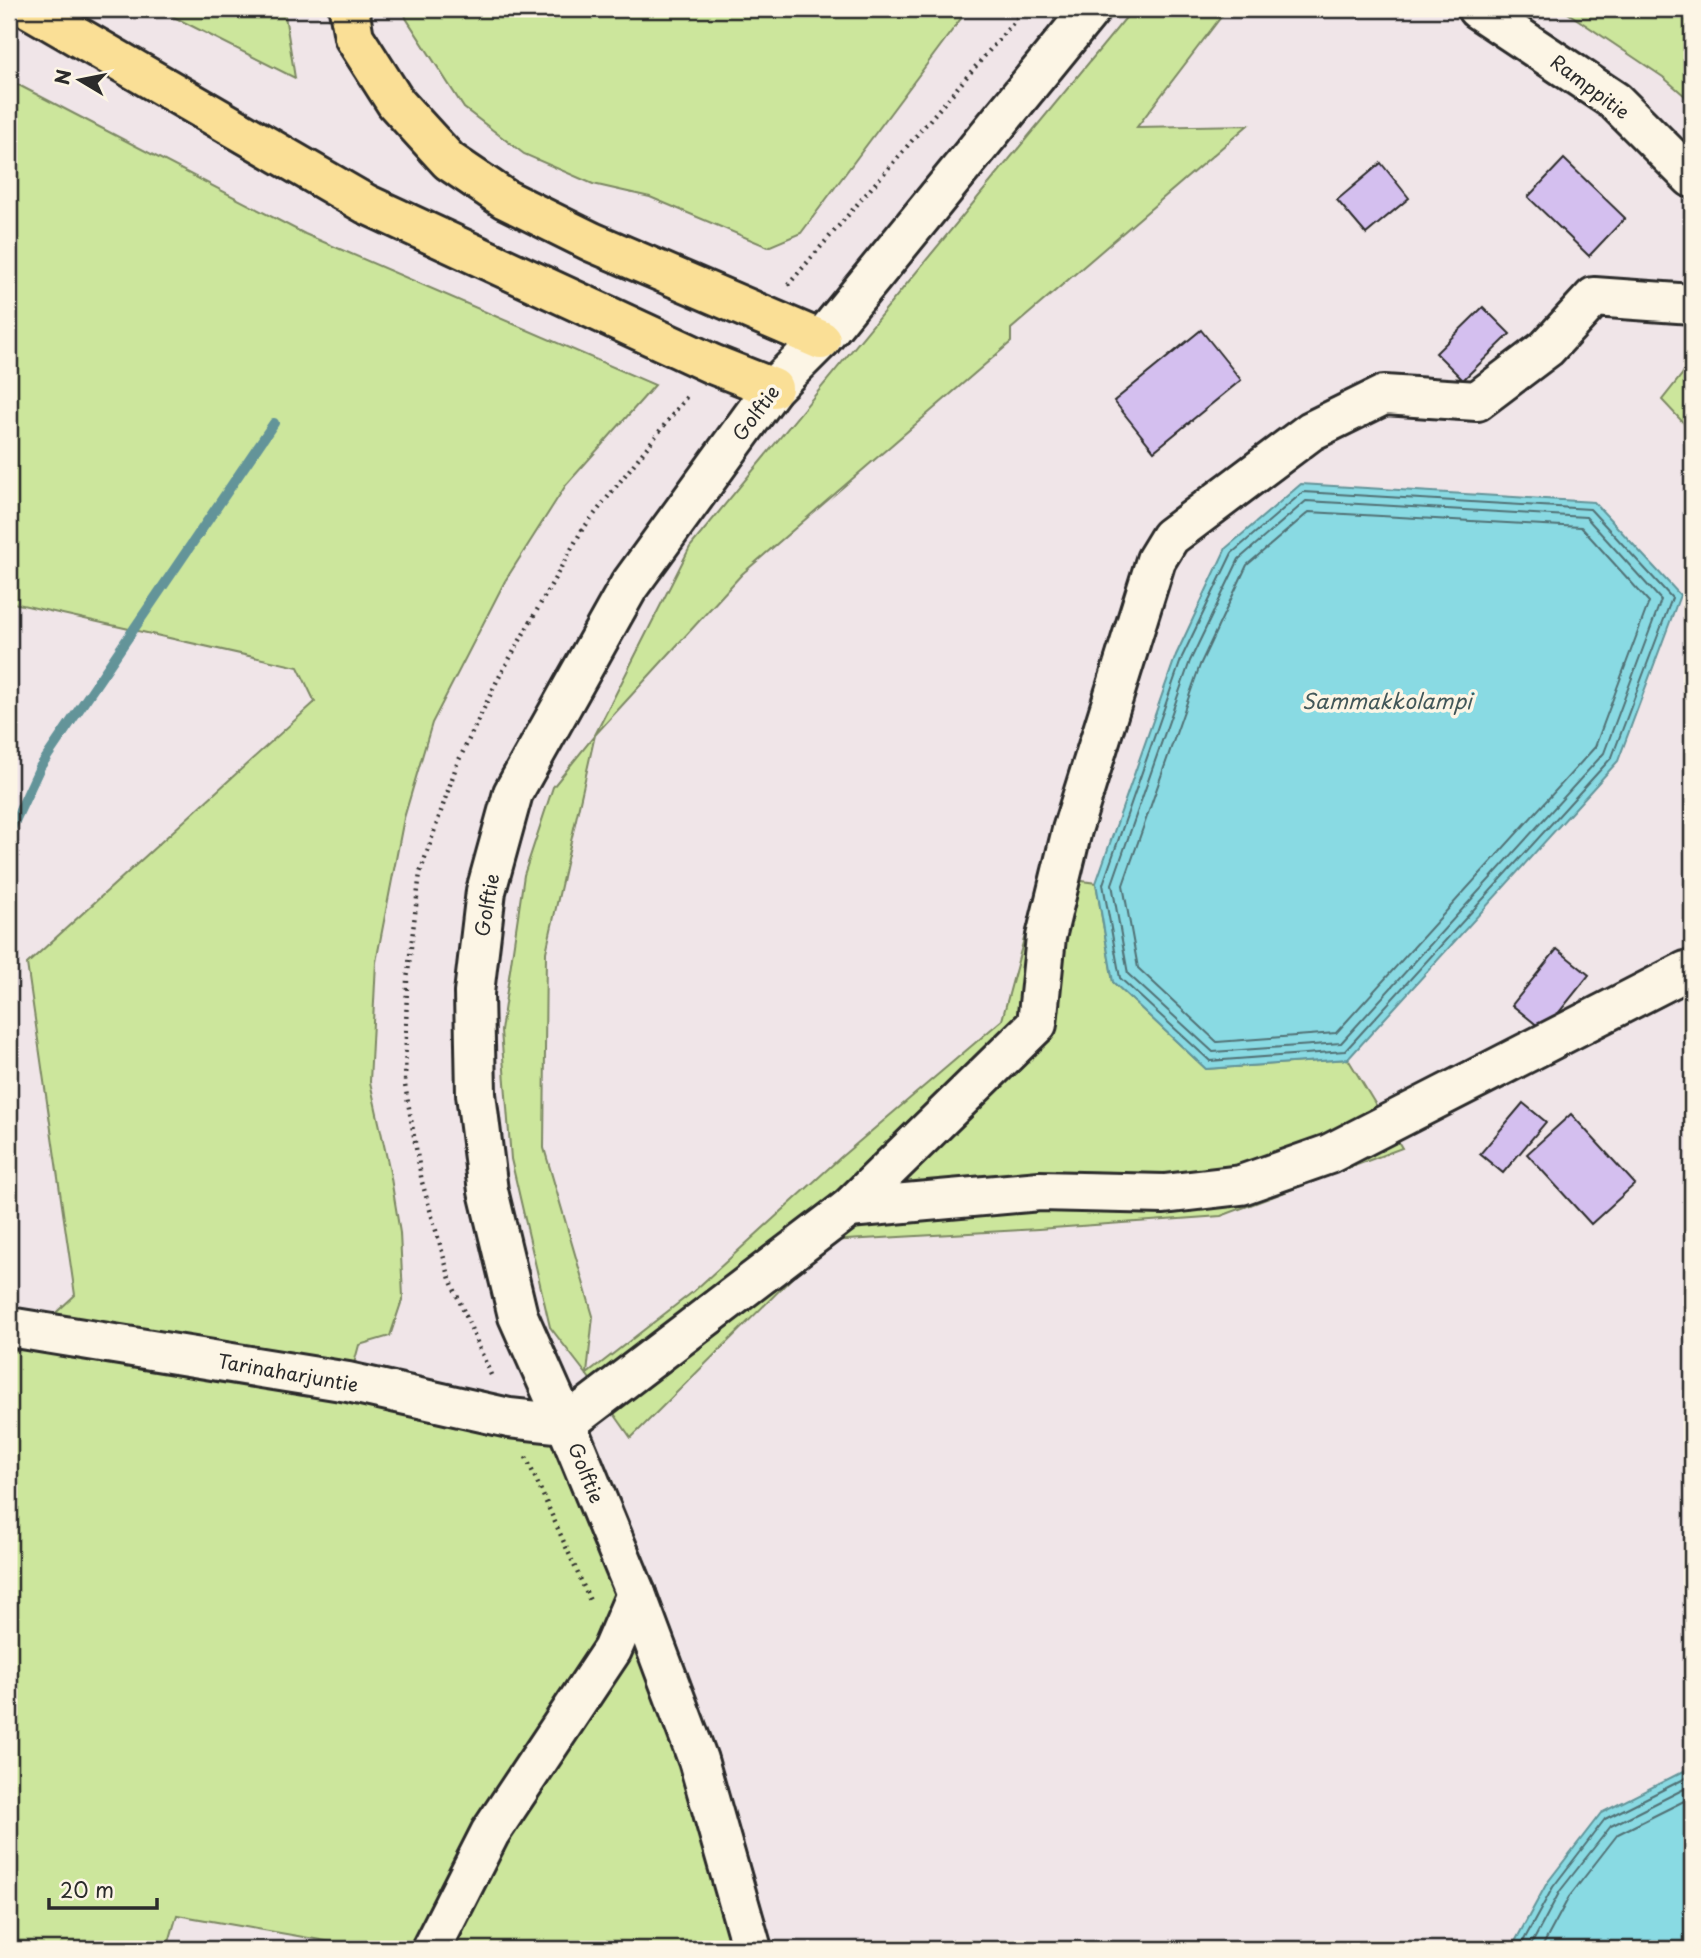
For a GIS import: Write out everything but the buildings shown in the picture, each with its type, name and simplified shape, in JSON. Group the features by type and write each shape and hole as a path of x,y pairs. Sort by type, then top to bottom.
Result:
{"highway":[{"path":"30,9 366,204 712,364 773,388"},
{"path":"349,9 354,37 396,103 449,161 505,199 592,242 821,340"}],"street":[{"name":"Golftie","path":"752,1949 698,1760 636,1594 566,1424 517,1316 488,1191 476,1094 474,993 486,891 513,793 629,586 773,388 821,340 1091,9"},
{"name":"Ramppitie","path":"1477,9 1615,101 1692,178"},
{"path":"566,1424 849,1208 1037,1024 1046,937 1072,830 1156,560 1170,537 1311,431 1384,395 1477,401 1547,348 1594,297 1692,304"},
{"path":"849,1208 1040,1191 1164,1194 1241,1185 1329,1154 1686,971"},
{"name":"Tarinaharjuntie","path":"9,1327 348,1382 509,1418 566,1424"},
{"path":"431,1949 490,1833 612,1650 636,1594"}],"path":[{"path":"763,315 1025,9"},
{"path":"612,1650 450,1279 422,1182 405,1085 407,980 420,873 457,764 496,681 582,530 712,364"}],"green space":[{"path":"158,9 284,9 295,78"},
{"path":"404,9 968,9 801,233 768,247 650,197 593,184 524,154 464,108 406,18"},
{"path":"1133,9 1227,9 1137,127 1248,125 1011,329 1011,342 742,574 595,735 690,547"},
{"path":"1562,9 1692,9 1692,102 1663,77"},
{"path":"9,80 305,234 655,385 566,485 505,581 432,723 404,818 376,962 370,1082 400,1233 403,1297 390,1336 359,1345 349,1382 566,1424 751,1949 372,1949 177,1915 167,1949 9,1949 9,1356 75,1295 27,964 315,702 298,667 9,602"},
{"path":"1692,362 1692,432 1662,400"},
{"path":"595,735 546,952 544,1148 593,1316 587,1374 694,1291 841,1157 1002,1020 1042,872 1060,878 1096,883 1113,982 1206,1069 1348,1059 1402,1148 1221,1216 829,1241 631,1438 550,1327 511,1159 501,1031 524,875 553,787"}],"water":[{"name":"Sammakkolampi","path":"1301,484 1594,502 1680,595 1618,761 1348,1059 1206,1069 1113,982 1096,883 1176,655 1226,548"},
{"path":"1692,1767 1692,1949 1511,1949 1547,1883 1601,1813"}],"waterway":[{"path":"9,834 40,767 274,423"}]}
